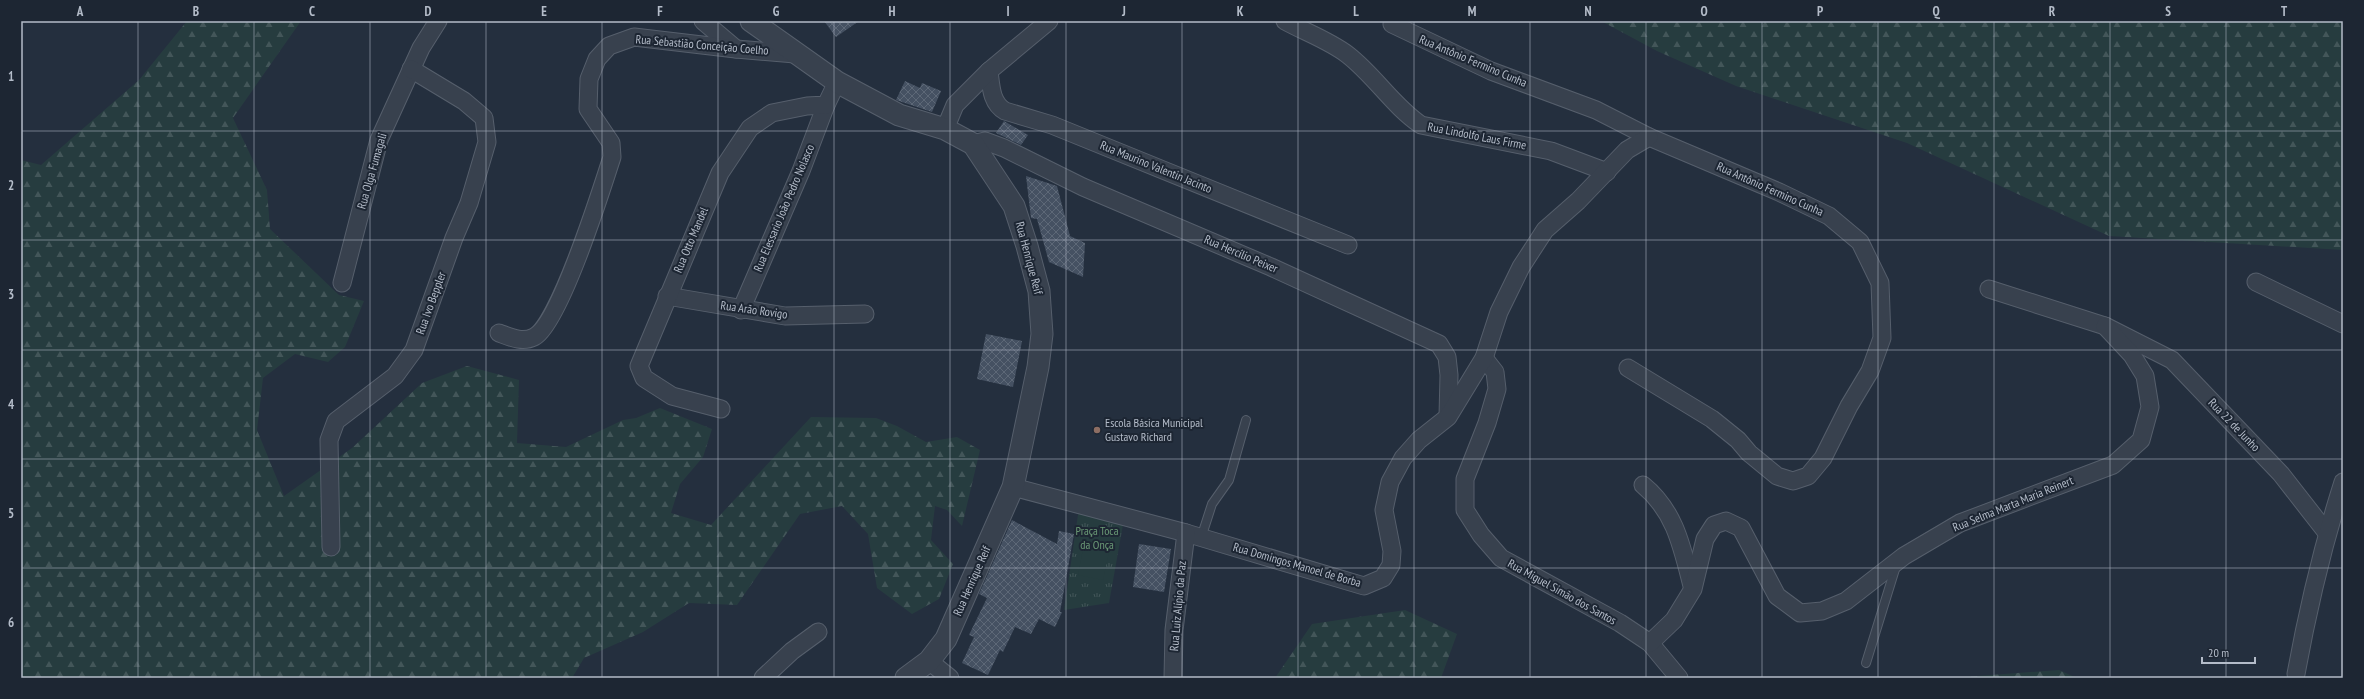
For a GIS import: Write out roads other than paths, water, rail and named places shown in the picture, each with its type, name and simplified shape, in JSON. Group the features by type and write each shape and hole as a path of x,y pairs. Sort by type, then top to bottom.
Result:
{"street":[{"name":"Rua Olga Fumagali","path":"342,283 378,140 411,69 438,21"},
{"path":"703,21 736,49"},
{"name":"Rua Henrique Reif","path":"751,21 795,54 837,82 899,115 945,129 973,144 1014,206 1028,246 1039,291 1042,334 1038,367 1013,487 946,639 929,661 906,678"},
{"path":"945,129 955,105 989,71 1049,21"},
{"name":"Rua Lindolfo Laus Firme","path":"1285,21 1347,54 1379,83 1405,114 1421,125 1551,151 1607,172"},
{"name":"Rua Antônio Fermino Cunha","path":"1392,24 1491,71 1596,110 1649,137 1779,192 1829,216 1860,242 1880,283 1882,338 1870,371 1823,458 1808,476 1793,481 1777,476 1749,454 1738,440 1712,419 1628,368"},
{"name":"Rua Sebastião Conceição Coelho","path":"499,333 518,340 534,337 547,325 583,246 612,157 611,143 588,108 589,79 597,59 609,46 634,37 736,49 795,54"},
{"name":"Rua Ivo Beppler","path":"331,547 329,440 336,421 395,376 414,350 454,238 469,203 487,142 484,118 458,97 411,69"},
{"name":"Rua Maurino Valentin Jacinto","path":"989,71 993,97 998,107 1005,111 1052,125 1348,245"},
{"path":"826,105 837,82"},
{"name":"Rua Otto Mandel","path":"721,409 672,396 644,378 639,366 720,173 750,128 772,113 807,106 826,105"},
{"name":"Rua Elessario João Pedro Nolasco","path":"741,310 801,171 826,105"},
{"name":"Rua Domingos Manoel de Borba","path":"1013,487 1194,536 1364,586 1383,578 1390,566 1392,551 1384,510 1390,482 1403,458 1419,440 1448,417 1484,358 1499,312 1521,267 1545,230 1578,201 1627,150 1649,137"},
{"name":"Rua Hercílio Peixer","path":"973,144 985,141 1004,148 1083,186 1271,267 1439,344 1448,357 1450,375 1448,417"},
{"path":"2256,282 2343,324"},
{"name":"Rua 22 de Junho","path":"1989,289 2105,326 2172,360 2281,474 2327,533"},
{"name":"Rua Arão Rovigo","path":"668,296 741,310 785,316 865,314"},
{"name":"Rua Selma Marta Maria Reinert","path":"1650,643 1674,620 1693,589 1705,539 1714,525 1726,521 1741,528 1777,596 1800,613 1822,611 1846,601 1897,562 1960,522 2113,465 2141,440 2150,407 2145,376 2132,355 2105,326"},
{"name":"Rua Miguel Simão dos Santos","path":"1484,358 1495,372 1497,389 1487,423 1465,479 1465,510 1481,535 1501,558 1620,623 1650,643 1679,678"},
{"path":"2296,674 2309,607 2327,533 2343,482"},
{"path":"1643,484 1658,497 1677,532 1693,589"},
{"name":"Rua Luiz Alípio da Paz","path":"1173,678 1174,630 1194,536"},
{"path":"763,678 792,651 818,632"},
{"path":"929,661 950,678"}],"lane":[{"path":"1194,536 1212,504 1229,480 1246,420"},
{"path":"1866,663 1897,562"}],"place":[{"name":"Escola Básica Municipal Gustavo Richard","path":"1097,430"}],"park label":[{"name":"Praça Toca da Onça","path":"1097,538"}]}
